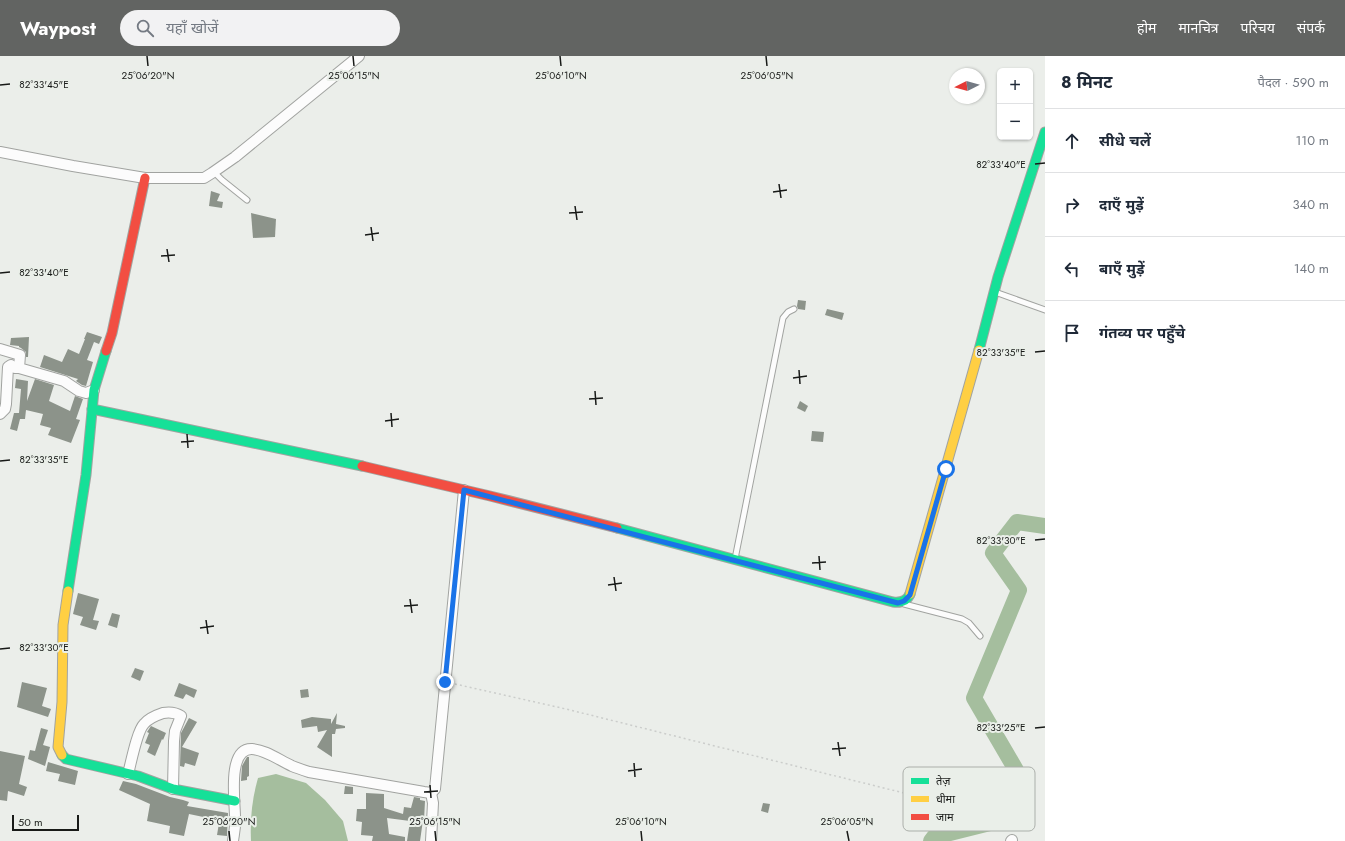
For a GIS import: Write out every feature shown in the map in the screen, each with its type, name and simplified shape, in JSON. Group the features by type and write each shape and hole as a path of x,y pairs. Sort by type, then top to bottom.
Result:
{"street":[{"path":"0,152 145,178 204,178 235,157 359,56"},
{"path":"92,409 186,430 315,455 464,490 893,602 901,602 907,599 910,595 998,277 1045,132"},
{"path":"145,178 112,333 94,390 86,475 63,625 62,702 58,747 61,756 66,759 128,774 174,789 234,802"},
{"path":"0,349 20,355 19,368"},
{"path":"0,414 5,409 8,367 11,365 14,368 19,368 64,381 86,393 94,390"},
{"path":"431,792 435,790 464,490"},
{"path":"128,774 140,732 144,724 161,714 177,714 181,716 175,731 174,741 174,789"},
{"path":"233,841 236,818 234,802 235,771 238,757 241,753 247,750 253,749 263,752 309,772 431,792"},
{"path":"431,792 433,803 431,841"}],"lane":[{"path":"214,172 247,200"},
{"path":"994,292 1045,310"},
{"path":"735,560 783,318 788,312 794,309"},
{"path":"901,602 962,619 969,623 980,636"}],"path":[{"path":"445,682 566,709 903,793"}],"shaded area":[{"path":"276,774 306,783 325,800 343,821 348,841 251,841 252,809 258,778"}],"building":[{"path":"211,191 220,194 217,201 223,202 222,208 209,206"},
{"path":"251,213 276,219 275,237 253,238"},
{"path":"798,300 806,301 805,310 798,309"},
{"path":"827,309 844,313 842,320 825,315"},
{"path":"87,332 102,337 99,344 94,342 87,360 93,362 86,386 76,381 78,379 40,367 44,355 62,362 68,349 79,354"},
{"path":"29,337 28,357 26,357 26,352 19,346 10,345 11,338"},
{"path":"16,379 28,381 27,401 35,379 54,385 49,401 70,411 75,396 83,399 76,419 80,420 71,443 48,435 51,428 40,425 43,414 26,410 25,419 20,419 17,431 10,429 14,413 19,413 21,389 15,388"},
{"path":"800,401 808,406 805,412 797,408"},
{"path":"812,431 824,432 823,442 811,441"},
{"path":"78,593 99,599 93,620 99,621 96,630 80,625 83,617 73,614"},
{"path":"112,613 120,615 117,628 108,625"},
{"path":"135,668 144,671 140,681 131,677"},
{"path":"22,682 47,688 42,706 51,709 48,717 17,707"},
{"path":"179,683 197,690 194,698 186,694 183,699 174,696"},
{"path":"308,689 309,697 301,698 300,690"},
{"path":"337,713 336,724 345,726 345,728 336,729 335,734 332,734 332,757 317,747 327,730 318,732 317,726 302,728 301,720 312,717 331,719 331,724"},
{"path":"189,718 197,722 182,747 199,753 195,766 185,763 184,767 180,766 181,733"},
{"path":"151,726 166,733 155,756 147,752 150,745 145,743 149,733 147,732"},
{"path":"41,728 48,730 43,745 50,747 45,766 28,759 30,750 35,751"},
{"path":"0,751 25,756 19,784 27,787 24,796 8,791 7,801 0,800"},
{"path":"247,757 249,757 249,776 247,777 247,780 241,781 242,766"},
{"path":"48,762 78,771 75,785 58,781 60,774 46,771"},
{"path":"123,781 189,802 187,806 228,813 227,836 217,835 219,823 213,822 213,819 189,814 184,836 169,833 170,826 147,821 150,804 119,790"},
{"path":"345,786 353,787 353,794 344,794"},
{"path":"366,793 384,794 384,808 403,814 404,807 411,808 414,797 425,801 424,820 420,841 407,841 410,821 387,818 389,834 405,837 405,841 372,841 373,836 361,835 362,822 356,821 357,809 366,809"},
{"path":"763,803 770,804 768,813 761,811"}],"waterway":[{"path":"1014,767 974,698 1019,590 993,553 1017,522 1045,526"},
{"path":"931,841 934,837 958,831"}],"traffic: fast":[{"path":"979,350 998,277 1045,132"},
{"path":"68,591 86,475 94,390 106,351"},
{"path":"92,409 362,466"},
{"path":"617,528 893,602 903,601 910,594"},
{"path":"62,755 66,759 138,776 173,789 235,801"}],"traffic: slow":[{"path":"910,594 979,350"},
{"path":"62,755 58,747 62,702 63,625 68,591"}],"traffic: jam":[{"path":"106,351 112,333 145,178"},
{"path":"362,466 617,528"}],"route":[{"path":"445,682 464,490 898,603 907,599 910,595 946,469"}]}
